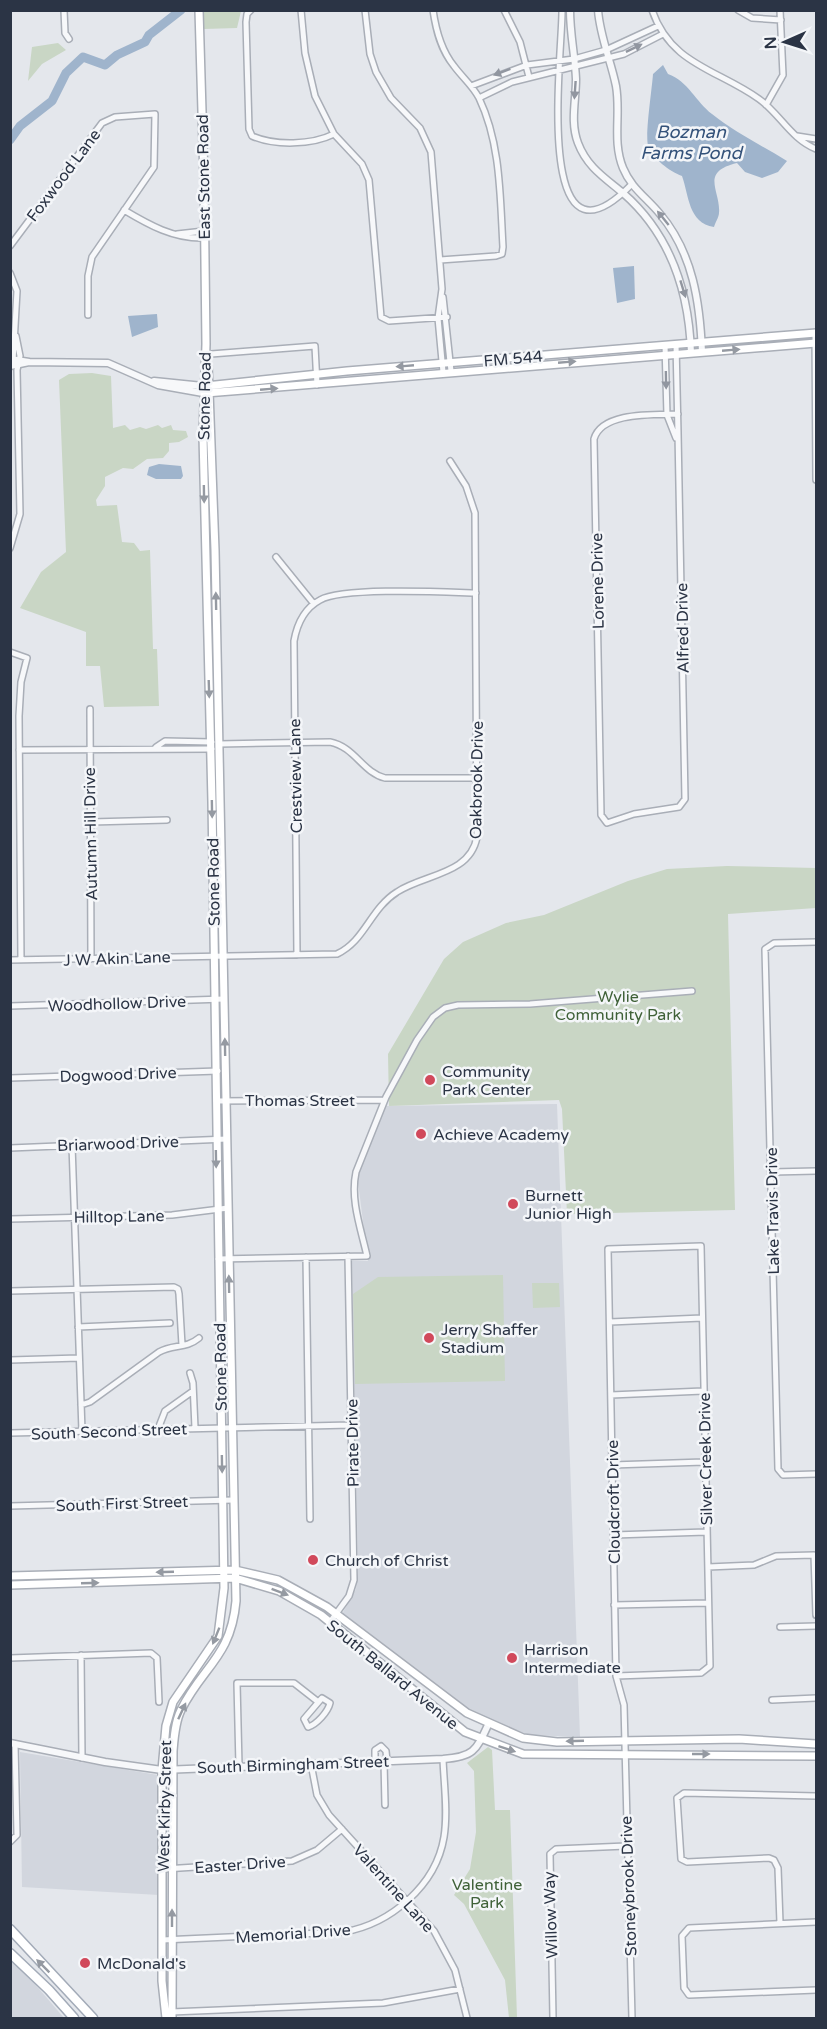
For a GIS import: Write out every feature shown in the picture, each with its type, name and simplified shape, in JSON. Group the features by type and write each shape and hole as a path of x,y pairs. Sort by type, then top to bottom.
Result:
{"main road":[{"name":"East Stone Road","path":"199,10 206,344"},
{"name":"FM 544","path":"207,390 317,375 816,333"},
{"name":"FM 544","path":"207,390 317,385 447,372 816,343"},
{"name":"Stone Road","path":"206,344 217,649 235,1578"},
{"name":"Stone Road","path":"207,390 204,462 223,1574"},
{"path":"204,462 212,462"},
{"path":"208,649 217,649"},
{"name":"South Ballard Avenue","path":"10,1585 223,1574 235,1570 278,1581 313,1598 466,1713 488,1725 523,1738 557,1742 739,1739 816,1744"},
{"name":"South Ballard Avenue","path":"10,1576 223,1574 296,1598 330,1622 441,1715 465,1732 508,1750 537,1756 624,1754 816,1756"},
{"name":"West Kirby Street","path":"169,2015 172,1940 162,1770 166,1726 173,1702 218,1636 222,1617 223,1574"},
{"path":"56,1575 56,1584"},
{"name":"West Kirby Street","path":"169,2015 162,1982 162,1941 176,1729 181,1710 220,1657 229,1636 235,1611 235,1578"},
{"path":"10,1929 93,2019"},
{"path":"10,1953 74,2019"},
{"path":"66,2010 78,2001"}],"street":[{"path":"64,10 64,33 69,39"},
{"path":"301,10 309,76 315,96 334,134 362,164 369,180 382,318 389,321 447,318"},
{"path":"365,10 370,54 376,72 391,98 420,128 430,152 442,289 447,318 446,363"},
{"path":"433,10 446,56 479,98 496,147 502,254 440,260"},
{"path":"504,10 520,42 529,77"},
{"path":"562,10 557,130 560,161 571,197 579,206 591,209 604,207 631,185"},
{"path":"570,10 575,68 574,128 578,143 598,174 623,193 652,225 669,253 686,295 691,353"},
{"path":"598,10 616,88 615,133 618,155 631,185 660,214 681,248 695,285 702,352"},
{"path":"652,10 663,34 685,57 766,105 803,144 816,149"},
{"path":"738,10 752,18 781,20"},
{"path":"766,105 783,75 780,10"},
{"path":"249,12 249,129 252,136 312,143 334,134"},
{"path":"471,86 527,65 574,59 606,50 658,26"},
{"path":"479,98 529,77 575,68 609,58 663,34"},
{"name":"Foxwood Lane","path":"10,246 94,130 115,117 155,114 154,167 92,257 88,276 88,315"},
{"path":"793,134 804,139 816,139"},
{"path":"124,210 154,228 177,234 204,234"},
{"path":"669,253 681,248"},
{"path":"10,273 17,291 15,364 20,514 16,535 10,548"},
{"path":"442,289 438,318 447,372"},
{"path":"816,333 816,480"},
{"name":"Alfred Drive","path":"676,344 685,800 683,804 676,807"},
{"name":"Alfred Drive","path":"665,345 667,415 678,445"},
{"path":"211,354 315,346 317,385"},
{"path":"15,364 29,362 108,363 154,381 207,390"},
{"name":"Lorene Drive","path":"676,807 634,814 610,823 604,822 601,815 594,439 597,432 619,419 678,414"},
{"name":"Oakbrook Drive","path":"223,956 337,954 350,948 359,940 374,913 391,896 408,886 456,867 473,851 477,837 474,506 466,486 450,461"},
{"path":"276,557 314,604 339,593 476,593"},
{"name":"Crestview Lane","path":"297,955 294,641 298,624 314,604"},
{"path":"10,651 27,658 19,694 19,750 14,790 21,960"},
{"name":"Autumn Hill Drive","path":"90,709 91,959"},
{"path":"156,747 165,741 210,741 219,744 330,742 344,746 376,775 385,778 477,778"},
{"path":"19,750 156,747 166,751 210,750 219,744"},
{"path":"91,822 167,820"},
{"name":"Lake Travis Drive","path":"816,942 774,943 765,949 778,1469 780,1473 816,1474"},
{"name":"J W Akin Lane","path":"10,960 223,956"},
{"path":"218,1259 367,1256 355,1205 354,1184 384,1100 417,1040 433,1017 445,1008 458,1005 530,1004 692,992"},
{"name":"Woodhollow Drive","path":"10,1006 224,999"},
{"name":"Dogwood Drive","path":"10,1078 225,1071"},
{"name":"Thomas Street","path":"216,1101 384,1100"},
{"name":"Briarwood Drive","path":"10,1148 226,1140"},
{"path":"72,1145 82,1431"},
{"path":"772,1172 816,1171"},
{"name":"Hilltop Lane","path":"10,1219 172,1215 228,1208"},
{"name":"Cloudcroft Drive","path":"624,1754 624,1706 616,1676 608,1249 701,1246"},
{"name":"Silver Creek Drive","path":"616,1676 706,1671 710,1657 701,1246"},
{"name":"Pirate Drive","path":"330,1622 349,1596 354,1580 348,1256"},
{"path":"306,1257 310,1519"},
{"path":"10,1291 178,1289 182,1345"},
{"path":"610,1322 702,1318"},
{"path":"78,1327 170,1323"},
{"path":"81,1405 90,1402 159,1352 169,1347 189,1346 199,1338"},
{"path":"10,1360 79,1358"},
{"path":"190,1373 195,1428"},
{"path":"158,1429 165,1411 193,1391"},
{"path":"611,1395 703,1391"},
{"name":"South Second Street","path":"10,1434 232,1426 351,1425"},
{"path":"612,1465 704,1462"},
{"name":"South First Street","path":"10,1506 233,1500"},
{"path":"614,1535 706,1532"},
{"path":"708,1567 754,1565 776,1556 814,1555 816,1615"},
{"path":"614,1605 708,1603"},
{"path":"780,1627 816,1626"},
{"path":"10,1658 151,1653 157,1658 159,1702"},
{"path":"81,1655 82,1758"},
{"path":"239,1766 237,1683 294,1683 317,1701"},
{"path":"326,1698 330,1703 329,1708 312,1726 308,1727 304,1724 304,1719 317,1701 326,1698"},
{"path":"772,1700 816,1698"},
{"path":"482,1740 488,1725"},
{"name":"South Birmingham Street","path":"13,1744 82,1758 162,1770 443,1759 469,1755 482,1740"},
{"path":"10,1842 17,1835 13,1744"},
{"path":"375,1762 375,1750 381,1746 385,1749 385,1805"},
{"name":"Stoneybrook Drive","path":"624,1754 632,2019"},
{"name":"Memorial Drive","path":"162,1941 354,1930 376,1923 407,1900 429,1875 441,1851 445,1822 443,1759"},
{"name":"Valentine Lane","path":"311,1764 317,1795 342,1829 426,1920 446,1950 460,1989 467,2019"},
{"path":"780,1923 778,1868 774,1860 769,1858 687,1862 681,1859 677,1802 681,1794 816,1796"},
{"name":"Easter Drive","path":"168,1869 292,1861 317,1850 342,1829"},
{"name":"Willow Way","path":"553,2019 550,1854 556,1849 626,1846"},
{"path":"816,1922 689,1928 684,1933 684,1988 692,1996 816,1990"},
{"path":"169,2015 383,2003 460,1989"}],"shaded area":[{"path":"557,1104 580,1737 530,1735 482,1718 461,1706 342,1614 356,1589 358,1571 352,1261 368,1261 357,1174 384,1106"},
{"path":"20,1752 158,1775 159,1895 22,1887"},
{"path":"11,1956 64,2018 11,2018"}],"green space":[{"path":"204,10 241,11 237,28 204,29"},
{"path":"58,43 66,50 42,64 28,81 32,47"},
{"path":"92,373 111,376 113,428 125,425 130,430 140,427 146,429 158,425 162,428 171,425 173,430 186,431 188,437 179,442 169,443 169,451 163,458 147,459 133,469 123,468 105,477 105,486 96,500 97,506 117,505 122,542 134,543 140,551 150,550 153,649 157,649 159,706 104,707 100,666 86,666 86,632 20,608 41,572 66,552 59,380 69,374"},
{"name":"Wylie Community Park","path":"727,866 816,868 816,908 728,914 735,1210 567,1214 562,1109 559,1100 389,1106 388,1054 444,959 463,942 506,923 544,915 628,881 667,869"},
{"name":"Jerry Shaffer Stadium","path":"503,1275 505,1381 355,1384 353,1294 378,1277"},
{"path":"532,1283 559,1283 560,1307 533,1308"},
{"name":"Valentine Park","path":"488,1747 492,1750 495,1810 510,1810 517,2018 509,2018 505,1980 464,1904 454,1895 470,1869 476,1832 474,1771 467,1763"}],"water":[{"name":"Bozman Farms Pond","path":"663,65 668,74 681,82 706,109 721,121 787,161 778,172 762,178 745,172 737,163 718,172 714,183 719,213 714,227 705,224 694,214 682,176 662,164 648,145 653,74"},
{"path":"634,266 635,299 617,303 613,268"},
{"path":"157,314 158,327 132,337 128,316"},
{"path":"159,464 181,466 183,476 181,479 156,479 147,475 149,467"}],"waterway":[{"path":"10,140 20,126 52,101 66,73 83,57 105,65 117,55 145,42 149,35 181,10"}],"place":[{"name":"Community Park Center","path":"430,1080"},
{"name":"Achieve Academy","path":"421,1134"},
{"name":"Burnett Junior High","path":"513,1204"},
{"name":"Jerry Shaffer Stadium","path":"429,1338"},
{"name":"Church of Christ","path":"313,1560"},
{"name":"Harrison Intermediate","path":"512,1658"},
{"name":"McDonald's","path":"85,1963"}]}
